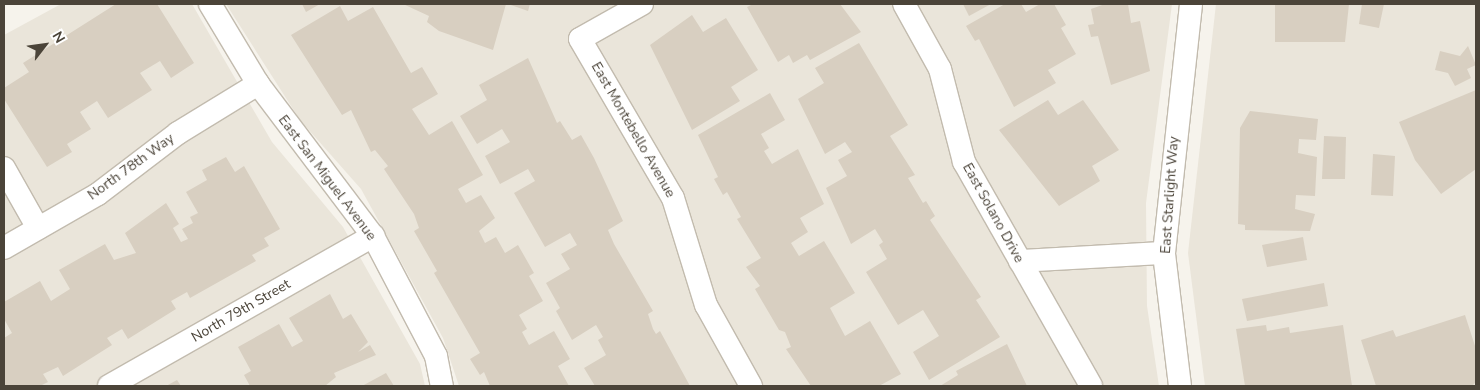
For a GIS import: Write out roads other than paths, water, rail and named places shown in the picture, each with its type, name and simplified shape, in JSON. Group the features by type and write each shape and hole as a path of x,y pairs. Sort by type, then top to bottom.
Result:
{"street":[{"name":"East San Miguel Avenue","path":"210,4 258,84 373,236 436,356 442,386"},
{"name":"East Montebello Avenue","path":"642,4 580,39 673,198 706,305 751,386"},
{"name":"East Solano Drive","path":"904,4 940,69 964,162 1092,386"},
{"name":"East Starlight Way","path":"1180,386 1164,253 1191,4"},
{"name":"North 78th Way","path":"4,248 98,194 178,133 258,84"},
{"path":"4,168 38,228"},
{"name":"North 79th Street","path":"109,386 373,236"},
{"path":"1020,261 1164,253"}]}
